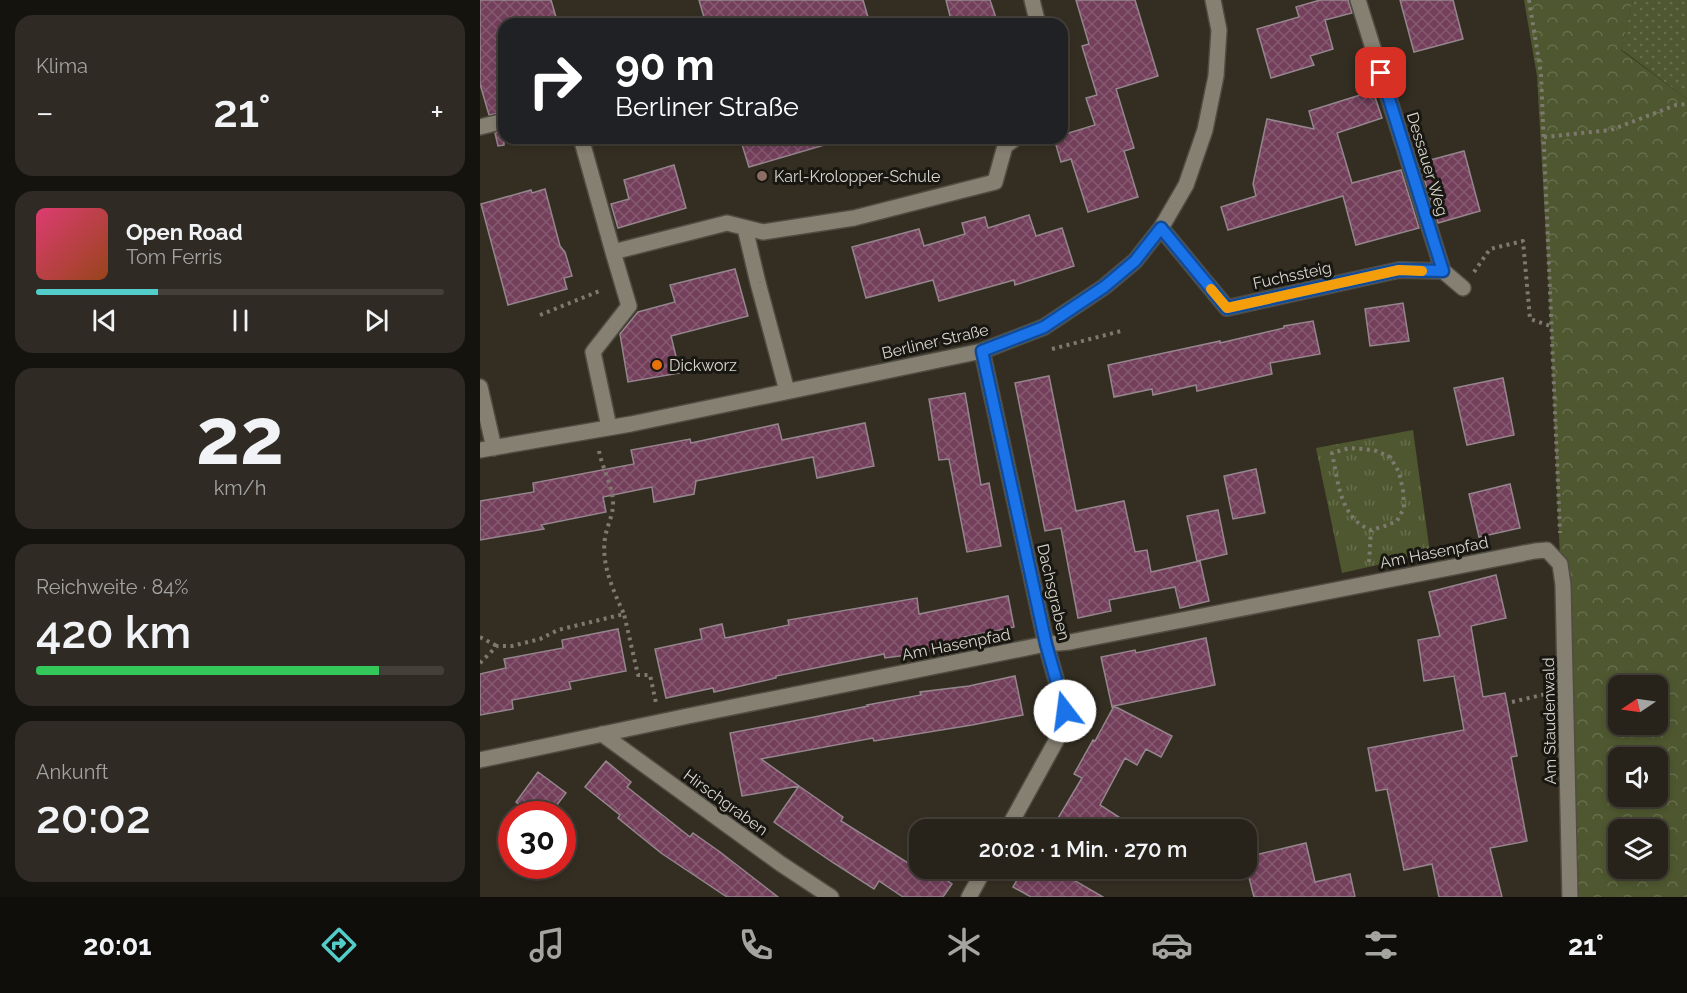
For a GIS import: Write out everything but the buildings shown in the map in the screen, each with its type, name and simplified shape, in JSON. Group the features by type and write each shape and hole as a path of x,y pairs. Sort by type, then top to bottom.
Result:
{"street":[{"path":"1032,0 1036,18"},
{"name":"Berliner Straße","path":"487,449 602,429 982,351 1044,327 1104,287 1135,261 1161,228 1186,185 1204,130 1216,76 1219,30 1213,0"},
{"name":"Dessauer Weg","path":"1358,0 1443,271"},
{"path":"480,127 498,122"},
{"path":"583,144 629,306 593,352 602,429"},
{"path":"613,252 727,223 763,232 854,218 995,182 1005,146 1008,144"},
{"path":"745,228 787,391"},
{"name":"Fuchssteig","path":"1161,228 1227,308 1399,270 1443,271"},
{"path":"1443,271 1463,288"},
{"name":"Dachsgraben","path":"982,351 1046,644 1065,711 1061,729 1012,819"},
{"path":"480,387 487,449"},
{"name":"Am Hasenpfad","path":"480,760 1046,644 1070,642 1547,550"},
{"name":"Am Staudenwald","path":"1547,550 1560,564 1563,574 1570,897"},
{"name":"Hirschgraben","path":"602,734 781,864 831,897"},
{"path":"969,897 979,879"}],"path":[{"path":"1529,0 1541,74 1560,536 1547,550"},
{"path":"1544,137 1611,130 1676,105 1687,104"},
{"path":"1463,288 1490,249 1523,241 1530,319 1553,327"},
{"path":"540,315 622,281"},
{"path":"602,429 601,461 614,501 605,539 604,562 624,614 638,675 650,675 661,722"},
{"path":"1350,448 1374,450 1390,457 1399,472 1404,508 1397,521 1371,530 1360,526 1350,515 1342,498 1332,453 1350,448"},
{"path":"1368,584 1371,530"},
{"path":"480,637 497,646 512,646 540,639 558,630 624,614"},
{"path":"480,663 497,646"},
{"path":"1512,702 1566,690"}],"green space":[{"path":"1524,0 1633,0 1621,50 1687,99 1687,897 1570,897 1568,756 1549,289 1537,76"},
{"path":"1633,0 1687,0 1687,99 1621,49"},
{"path":"1413,430 1430,553 1342,573 1316,448"}],"slow traffic":[{"path":"1211,289 1227,308 1399,270 1422,271"}],"place":[{"name":"Karl-Krolopper-Schule","path":"762,176"},
{"name":"Dickworz","path":"657,365"}],"route":[{"path":"1065,711 1046,644 982,351 1044,327 1104,287 1135,261 1161,228 1227,308 1399,270 1443,271 1381,73"}]}
